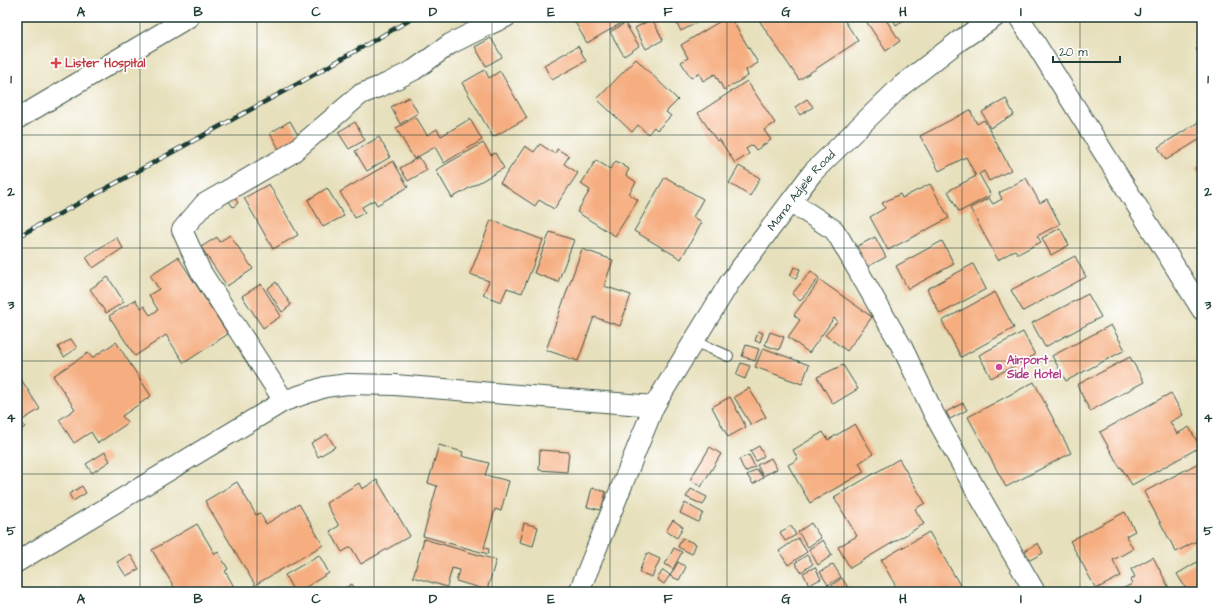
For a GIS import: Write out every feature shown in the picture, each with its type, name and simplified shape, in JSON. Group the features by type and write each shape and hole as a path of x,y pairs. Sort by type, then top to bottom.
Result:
{"street":[{"path":"17,119 189,17"},
{"path":"284,401 201,272 182,230 204,204 292,153 361,94 386,84 414,70 450,44 506,17"},
{"name":"Mama Adjele Road","path":"579,592 654,406 730,282 813,172 901,86 959,41 995,17"},
{"path":"1019,17 1202,310"},
{"path":"791,202 834,230 840,239 902,347 934,414 973,485 1036,592"},
{"path":"17,562 284,401 325,387 348,384 395,385 654,406"}],"lane":[{"path":"694,341 728,356"}],"building":[{"path":"572,17 623,17 625,21 587,43"},
{"path":"673,17 708,17 681,31"},
{"path":"727,17 730,17 758,63 746,70 748,76 724,90 715,74 703,81 699,73 691,78 681,62 688,58 681,45"},
{"path":"757,17 842,17 858,41 799,80"},
{"path":"871,17 884,17 900,41 886,51 866,21"},
{"path":"892,17 909,17 896,25"},
{"path":"652,19 663,40 646,49 635,28"},
{"path":"625,23 639,46 624,56 610,32"},
{"path":"491,38 502,57 486,66 475,47"},
{"path":"1202,45 1202,59 1196,49"},
{"path":"578,46 586,61 552,80 544,65"},
{"path":"636,59 678,100 666,112 671,116 657,130 654,127 648,134 638,125 632,132 597,99"},
{"path":"485,70 489,78 500,71 527,118 493,137 462,83"},
{"path":"747,81 775,123 764,130 771,140 756,150 752,145 746,149 749,154 735,163 719,139 717,141 698,113"},
{"path":"409,97 418,113 400,124 391,107"},
{"path":"807,99 813,107 800,115 795,107"},
{"path":"1006,99 1014,115 990,128 982,112"},
{"path":"970,110 977,124 984,120 1011,170 989,181 984,171 979,174 991,195 959,212 948,191 976,176 966,157 939,171 920,136"},
{"path":"416,117 427,135 437,129 441,136 470,119 482,140 444,163 435,147 414,159 396,128"},
{"path":"1202,120 1202,138 1166,160 1158,147"},
{"path":"290,121 299,137 279,149 270,133"},
{"path":"355,122 365,140 349,149 338,132"},
{"path":"379,137 390,157 367,171 355,151"},
{"path":"483,143 491,155 495,153 504,168 452,198 436,170"},
{"path":"540,144 555,154 557,149 569,156 564,164 578,173 554,209 539,200 535,206 500,183 525,146 534,152"},
{"path":"419,157 427,170 408,181 400,168"},
{"path":"596,160 610,169 616,161 629,169 626,175 636,182 629,194 638,200 615,236 577,212 590,190 581,184"},
{"path":"393,161 408,187 377,205 374,200 362,207 365,212 355,218 340,192"},
{"path":"1202,163 1202,179 1195,168"},
{"path":"739,166 760,178 750,196 729,183"},
{"path":"665,177 703,199 693,217 702,222 681,259 634,231"},
{"path":"1026,178 1040,203 1047,199 1060,224 1037,236 1041,242 1018,254 1015,250 998,260 970,208 989,198 993,204 1002,199 999,193"},
{"path":"269,184 298,235 273,249 244,198"},
{"path":"930,184 949,218 888,250 870,217 885,208 882,203 900,194 902,198"},
{"path":"327,188 344,216 323,227 308,200"},
{"path":"232,193 238,203 233,207 226,197"},
{"path":"491,220 543,240 522,293 507,288 501,302 483,295 489,281 470,274"},
{"path":"1060,228 1069,245 1051,255 1042,238"},
{"path":"550,232 574,240 558,282 534,273"},
{"path":"230,235 253,269 227,286 201,247 217,237 219,242"},
{"path":"116,237 123,248 93,268 86,257"},
{"path":"875,237 886,257 865,268 854,248"},
{"path":"942,241 954,264 908,289 896,266"},
{"path":"582,249 613,260 604,286 631,295 620,326 594,317 578,361 546,350"},
{"path":"1075,256 1086,277 1023,311 1011,290"},
{"path":"178,257 228,334 184,363 166,335 135,356 109,316 135,300 141,308 144,306 150,315 158,310 149,295 159,289 150,275"},
{"path":"973,264 986,289 940,314 927,289"},
{"path":"794,267 800,269 796,279 790,276"},
{"path":"811,271 819,278 800,301 792,294"},
{"path":"108,277 124,302 106,313 90,289"},
{"path":"820,280 872,317 847,351 825,335 838,321 834,318 809,353 788,337 800,320 794,315"},
{"path":"276,282 291,305 282,312 267,289"},
{"path":"261,284 281,316 263,328 242,296"},
{"path":"995,292 1014,328 961,357 942,321"},
{"path":"1088,294 1101,317 1045,347 1032,323"},
{"path":"1111,325 1125,350 1066,381 1052,356"},
{"path":"758,331 763,333 760,342 755,341"},
{"path":"770,332 784,337 779,350 765,345"},
{"name":"Airport Side Hotel","path":"1023,332 1035,355 991,378 979,355"},
{"path":"71,339 77,348 64,357 58,347"},
{"path":"116,342 151,396 122,416 128,423 98,443 91,432 74,443 59,420 75,409 53,376 88,353 92,358"},
{"path":"746,345 759,349 755,361 742,356"},
{"path":"763,348 809,365 802,384 755,367"},
{"path":"1130,357 1144,382 1090,411 1077,385"},
{"path":"741,363 750,366 745,379 736,375"},
{"path":"843,365 858,389 833,404 817,377"},
{"path":"17,373 40,409 21,421 25,427 17,432"},
{"path":"1034,382 1071,453 1006,487 968,417"},
{"path":"749,388 766,417 751,425 734,397"},
{"path":"1171,393 1183,415 1170,422 1177,434 1189,427 1200,447 1132,485 1121,467 1120,468 1100,432"},
{"path":"730,397 746,427 728,437 712,407"},
{"path":"963,403 967,410 950,419 946,412"},
{"path":"855,424 873,454 859,463 864,472 810,503 788,465 798,459 793,450 823,432 828,440"},
{"path":"327,434 335,447 318,457 311,443"},
{"path":"439,445 463,452 462,456 489,463 485,475 509,481 501,511 495,509 484,548 489,549 488,554 423,536 437,486 428,483"},
{"path":"759,446 764,456 756,461 750,451"},
{"path":"710,447 721,454 701,487 690,480"},
{"path":"540,450 569,452 567,472 539,470"},
{"path":"105,452 110,461 92,473 86,464"},
{"path":"749,455 755,467 745,472 739,459"},
{"path":"771,458 777,469 763,476 757,465"},
{"path":"899,459 925,503 915,509 924,524 850,568 838,547 857,536 834,497"},
{"path":"1202,461 1202,538 1176,552 1144,492"},
{"path":"757,469 763,478 753,484 747,475"},
{"path":"377,480 410,536 361,564 351,547 342,552 330,531 339,526 326,503 359,483 362,489"},
{"path":"237,482 256,515 260,513 266,524 299,504 323,545 255,585 205,501"},
{"path":"82,486 86,493 73,501 69,494"},
{"path":"592,488 606,492 601,510 587,507"},
{"path":"691,489 707,497 703,505 686,497"},
{"path":"685,503 703,513 698,522 680,513"},
{"path":"1125,512 1135,531 1126,536 1133,549 1113,560 1121,576 1096,589 1070,541"},
{"path":"673,520 683,527 677,538 666,531"},
{"path":"524,523 538,527 533,546 519,542"},
{"path":"811,523 821,538 808,547 798,532"},
{"path":"197,524 215,554 218,552 228,569 225,571 237,592 177,592 152,550"},
{"path":"791,526 796,535 785,541 780,532"},
{"path":"929,532 964,592 899,592 881,560"},
{"path":"682,538 696,544 692,554 678,547"},
{"path":"798,538 807,552 788,565 779,551"},
{"path":"424,539 496,560 487,590 456,581 459,570 452,568 447,587 413,577"},
{"path":"823,540 832,555 818,565 809,549"},
{"path":"1038,543 1043,553 1030,560 1025,551"},
{"path":"674,548 682,552 673,569 665,564"},
{"path":"647,553 660,559 652,577 639,572"},
{"path":"130,554 139,569 126,576 117,562"},
{"path":"319,555 329,573 298,592 294,592 285,575"},
{"path":"807,555 813,564 801,572 795,563"},
{"path":"1153,557 1169,588 1163,592 1121,592 1120,590 1132,584 1130,580 1135,577 1131,569"},
{"path":"1202,559 1202,592 1188,592 1177,574"},
{"path":"678,562 686,567 679,580 670,576"},
{"path":"833,564 841,577 828,585 820,572"},
{"path":"815,567 821,579 809,585 803,573"},
{"path":"663,570 670,575 664,584 657,579"},
{"path":"842,578 850,591 836,592 832,585"},
{"path":"352,584 357,592 339,592"},
{"path":"828,585 833,592 818,592"}],"railway":[{"path":"17,237 301,82 415,17"}],"place":[{"name":"Lister Hospital","path":"56,63"},
{"name":"Airport Side Hotel","path":"999,367"}]}
